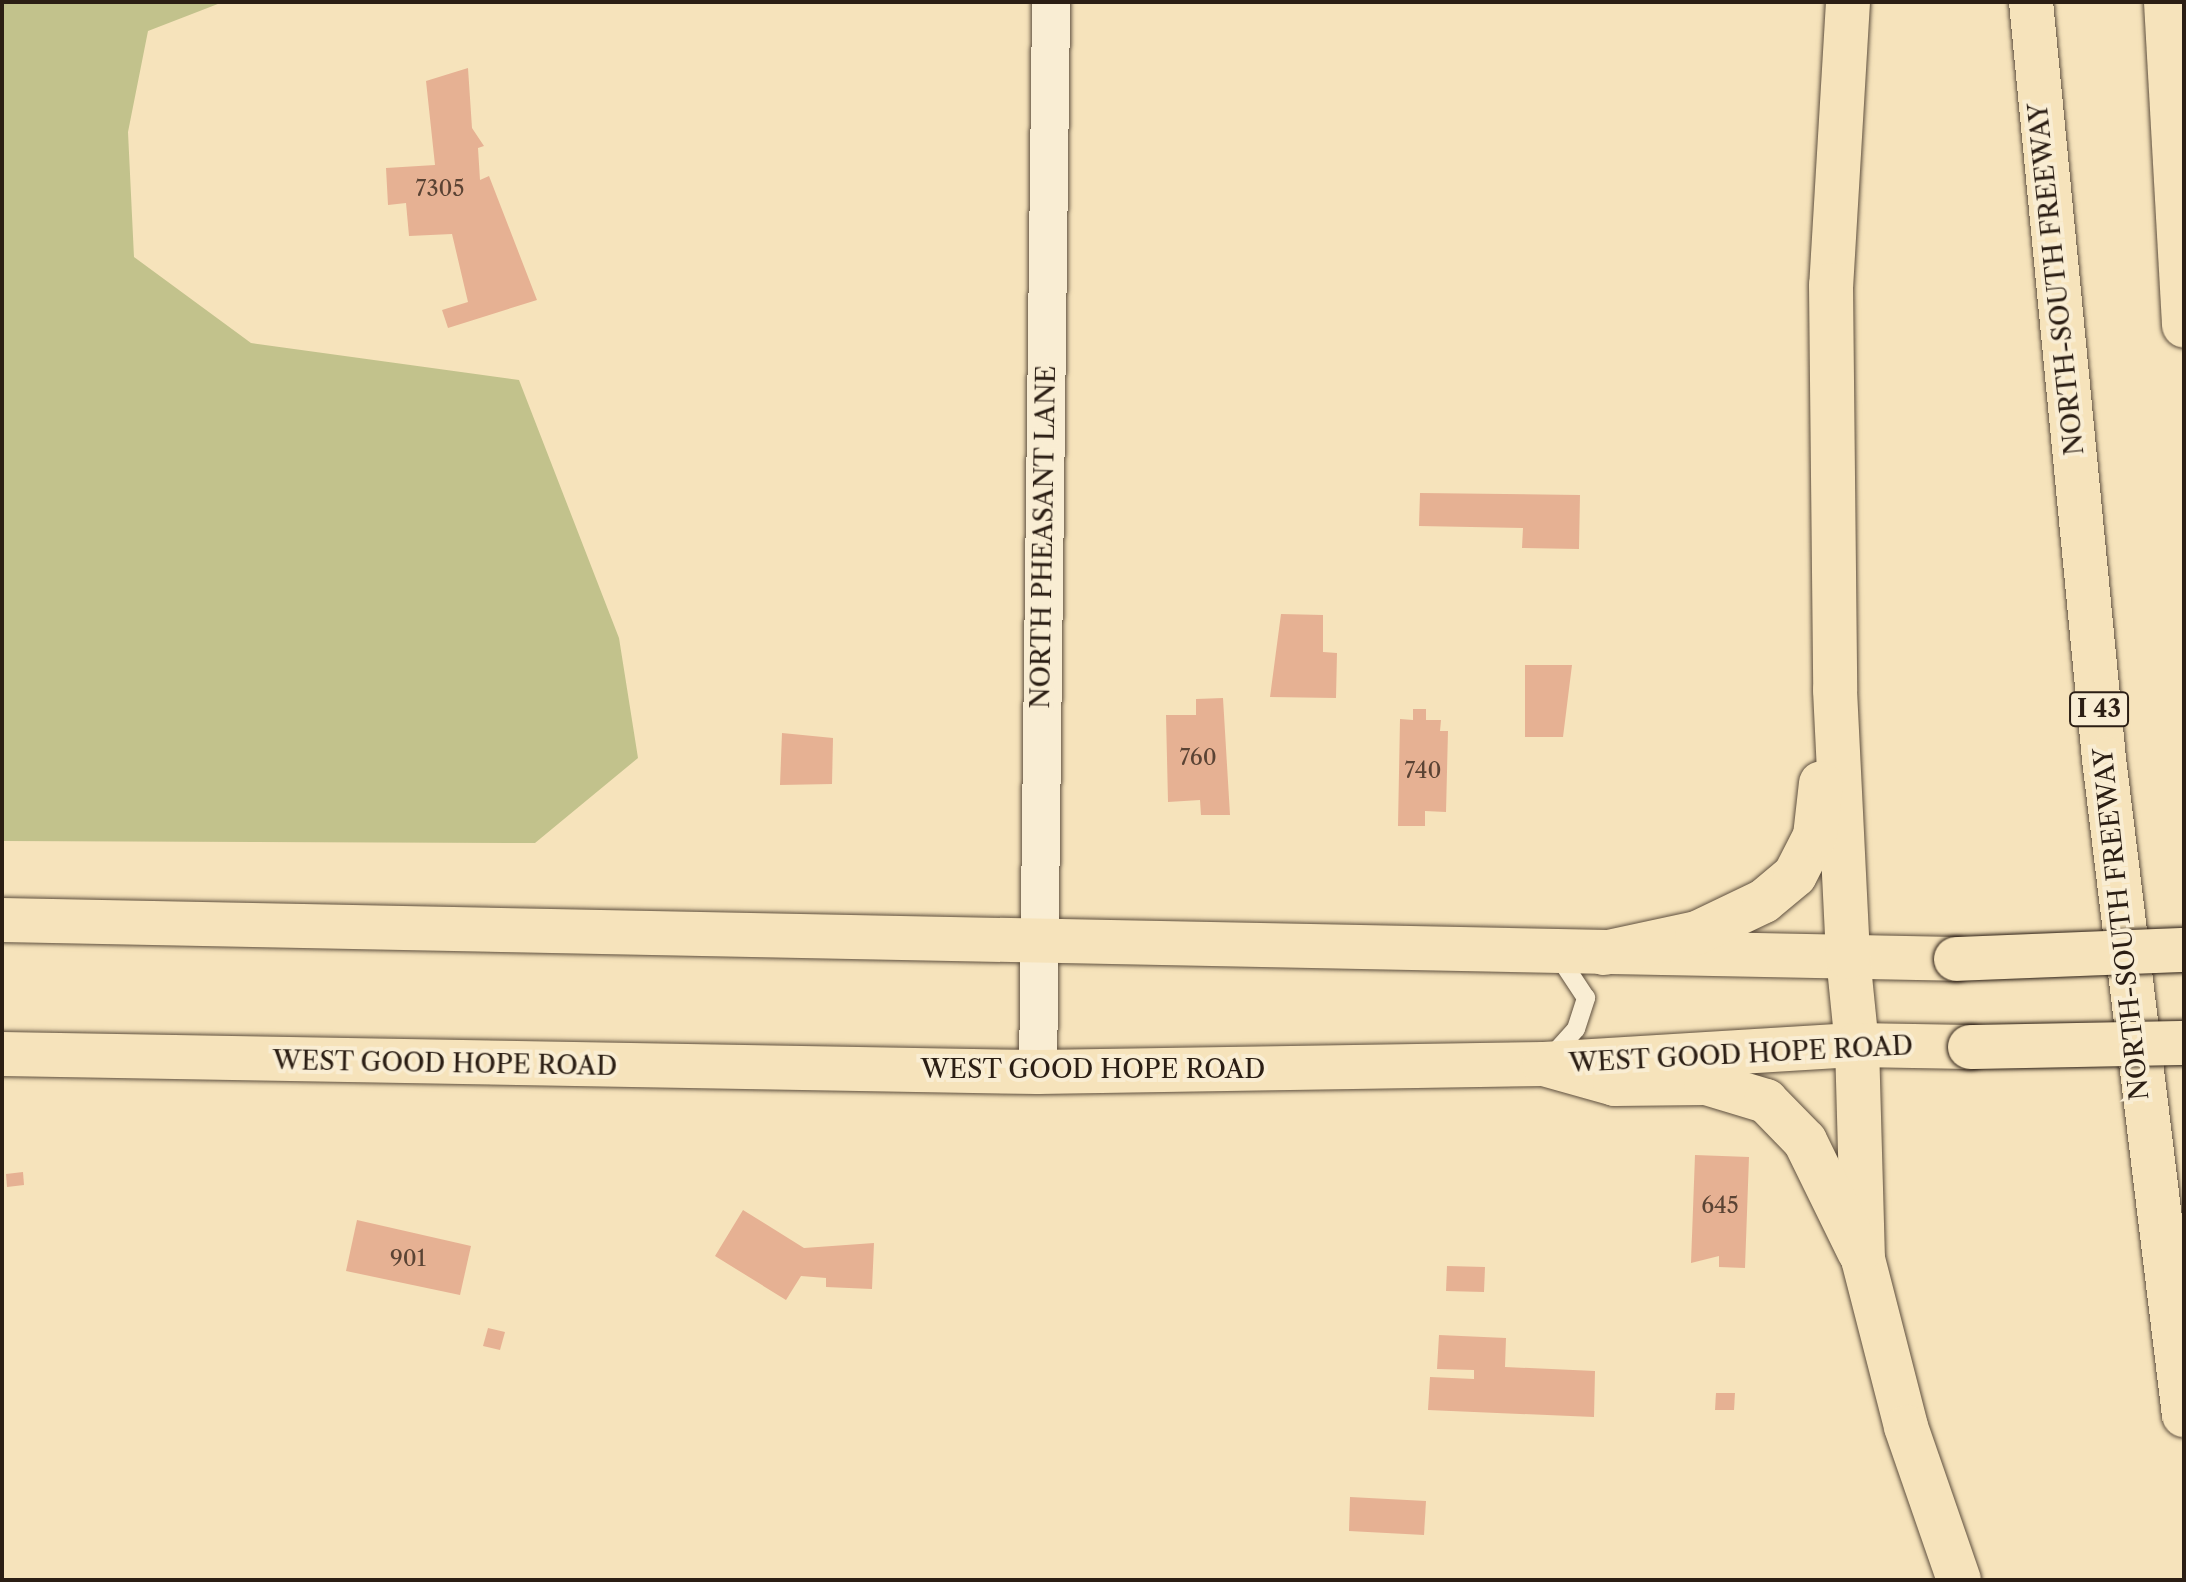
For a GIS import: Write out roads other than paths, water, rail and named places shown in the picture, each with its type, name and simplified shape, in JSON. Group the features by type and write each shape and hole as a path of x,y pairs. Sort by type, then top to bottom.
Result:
{"main road":[{"path":"1848,2 1831,285 1835,690 1848,957 1857,1045 1863,1259"},
{"name":"NORTH-SOUTH FREEWAY","path":"2031,2 2104,759 2184,1415"},
{"path":"2166,2 2184,326"},
{"path":"1604,953 1697,933 1764,901 1795,875 1815,836 1835,690"},
{"path":"2,920 1956,959 2184,950"},
{"name":"WEST GOOD HOPE ROAD","path":"2,1054 1038,1072 1544,1064 1857,1045 1970,1047 2184,1043"},
{"path":"1544,1064 1615,1084 1706,1083 1766,1101 1805,1141 1863,1259 1906,1427 1959,1580"}],"street":[{"name":"NORTH PHEASANT LANE","path":"1038,1072 1051,2"}],"lane":[{"path":"1544,1064 1576,1029 1586,998 1555,952"}]}
